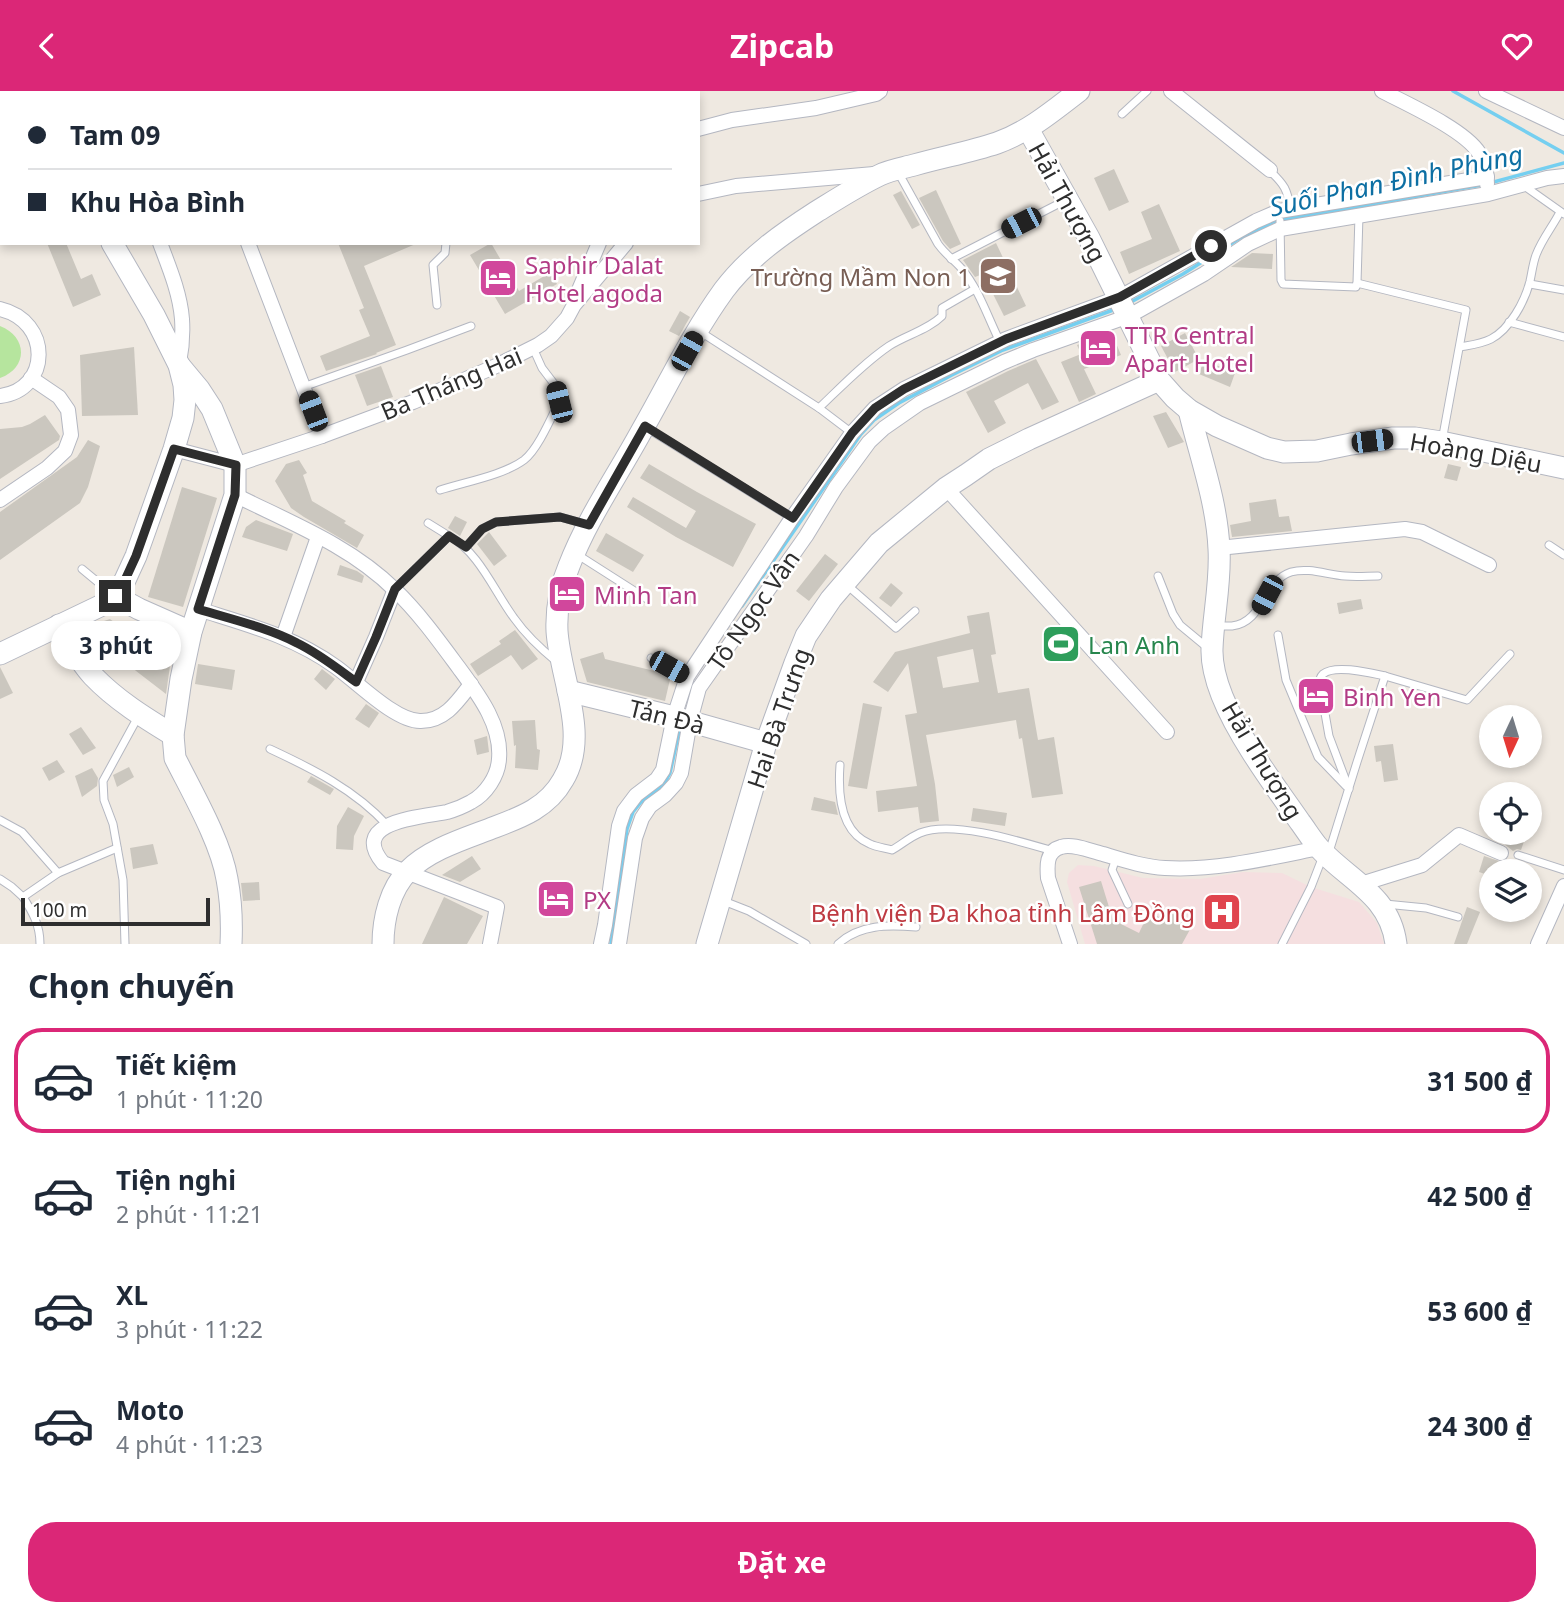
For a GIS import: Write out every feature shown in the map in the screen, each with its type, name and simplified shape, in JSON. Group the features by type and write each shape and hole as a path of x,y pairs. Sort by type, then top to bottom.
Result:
{"street":[{"path":"700,128 732,120 816,108 880,91"},
{"path":"700,194 736,186 890,171 997,143 1028,129 1079,91"},
{"path":"1171,91 1270,170"},
{"path":"1382,91 1453,129 1471,143 1485,165 1487,187"},
{"path":"1486,91 1564,128"},
{"name":"Hải Thượng","path":"1028,129 1068,199 1159,380 1189,410 1210,490 1219,548 1219,582 1212,652 1216,675 1227,707 1251,750 1324,852 1381,904"},
{"path":"383,944 386,912 407,871 458,841 520,818 538,808 553,795 565,778 571,759 574,732 557,633 561,587 574,553 589,525 698,330 724,290 762,249 791,228 845,193 890,171"},
{"name":"Tô Ngọc Vân","path":"619,944 635,838 642,818 650,806 676,783 681,773 682,719 687,677 852,433 875,408 904,389 1000,342 1124,307 1256,221 1487,187 1522,185 1564,176"},
{"name":"Tô Ngọc Vân","path":"601,944 619,826 624,811 636,795 657,779 682,719 710,670 798,547 836,487 869,442 884,428 920,403 1003,362 1204,274 1282,217 1359,215 1487,187"},
{"path":"0,654 100,606 115,596 136,556 183,418 184,385 179,365 154,315 113,245"},
{"path":"161,245 182,315 183,338 179,365 212,409 236,465 235,495 191,632 173,735 175,758 214,838 223,863 232,928 231,944"},
{"path":"249,245 322,436"},
{"path":"574,305 598,245"},
{"name":"Ba Tháng Hai","path":"236,465 413,402 533,348 551,336 567,318 574,305 624,245"},
{"path":"0,309 10,311 31,327 39,352 37,366 31,378 20,388 0,396"},
{"path":"0,500 47,468 65,451 71,436 68,410 58,397 31,378"},
{"name":"Hai Bà Trưng","path":"707,944 766,743 794,663 806,636 844,582 879,543 946,488 989,459 1159,380"},
{"name":"Hoàng Diệu","path":"1189,410 1217,426 1284,452 1317,451 1393,438 1415,438 1564,468"},
{"path":"174,449 236,465"},
{"path":"946,488 1167,732"},
{"path":"235,495 359,561 395,589 425,622 471,684 493,722 499,745 499,762 488,787 473,802 449,811 404,819 387,825 376,835 373,845 383,863 497,907 490,944"},
{"path":"1219,548 1405,529 1422,532 1489,565"},
{"path":"284,637 318,537"},
{"path":"356,682 395,589"},
{"path":"115,596 191,632"},
{"path":"198,609 284,637 314,652 397,714 410,720 422,722 436,719 457,703 471,684"},
{"path":"59,625 92,675 139,714 173,735"},
{"name":"Tản Đà","path":"568,691 766,743"},
{"path":"1361,884 1422,865 1459,835 1501,853"},
{"path":"1070,944 1048,878 1047,867 1053,851 1062,846 1077,847 1150,867 1189,869 1324,852"},
{"path":"1538,944 1564,886"},
{"path":"1381,904 1390,921 1396,944"}],"lane":[{"path":"1122,114 1147,91"},
{"path":"1270,170 1283,183 1289,196 1282,217 1283,284 1356,287 1359,215"},
{"path":"890,171 938,244 975,289 1000,342"},
{"path":"1460,347 1478,344 1503,330 1523,300 1530,284 1535,257 1562,213 1522,185"},
{"path":"951,259 1068,199"},
{"path":"438,305 433,265 445,253 446,245"},
{"path":"1357,283 1466,310 1441,442"},
{"path":"1530,284 1564,290"},
{"path":"819,408 888,347 933,325 942,316 942,309 975,289"},
{"path":"1509,322 1564,337"},
{"path":"303,387 471,326"},
{"path":"698,330 819,408 852,433"},
{"path":"440,490 508,469 527,458 559,402 555,385 542,368 533,348"},
{"path":"645,426 793,518"},
{"path":"468,550 482,529 496,522 560,517 589,525"},
{"path":"428,523 468,550 515,620 534,643 563,667"},
{"path":"395,589 449,536"},
{"path":"1549,545 1564,555"},
{"path":"574,553 647,600"},
{"path":"82,569 115,596"},
{"path":"1215,626 1233,626 1244,622 1258,610 1277,581 1291,572 1316,571 1344,576 1378,576"},
{"path":"1158,576 1180,625 1212,652"},
{"path":"844,582 896,628 915,611"},
{"path":"1278,635 1286,680 1318,757 1349,789"},
{"path":"1349,789 1329,736 1320,685 1323,674 1333,670 1385,676 1467,699 1510,654"},
{"path":"652,658 687,677"},
{"path":"1282,944 1311,887 1349,789 1385,676"},
{"path":"125,944 123,880 113,824 104,800 103,781 139,714"},
{"path":"270,749 328,778 371,807 387,825"},
{"path":"839,765 838,786 842,809 852,831 868,844 892,850 921,832 943,829 992,835 1053,851"},
{"path":"0,820 22,832 58,873"},
{"path":"23,897 58,873 117,848"},
{"path":"1518,855 1564,870"},
{"path":"1116,858 1112,870 1128,904"},
{"path":"0,879 23,897 36,917 40,944"},
{"path":"721,900 749,911 807,944"},
{"path":"1381,904 1426,908 1458,917"},
{"path":"838,944 845,937 878,926 916,927"}],"shaded area":[{"name":"Bệnh viện Đa khoa tỉnh Lâm Đồng","path":"1078,865 1094,866 1143,878 1200,879 1243,872 1282,873 1311,887 1359,902 1377,923 1384,944 1085,944 1067,882 1069,873"}],"green space":[{"path":"0,326 16,337 21,352 16,367 0,378"}],"building":[{"path":"1114,169 1129,202 1109,211 1094,178"},
{"path":"936,190 961,244 950,249 919,198"},
{"path":"901,191 920,225 912,229 893,195"},
{"path":"1159,204 1180,251 1129,274 1120,252 1152,239 1141,212"},
{"name":"Trường Mầm Non 1","path":"996,243 1026,306 1004,316 983,274 975,277 963,260"},
{"path":"48,245 67,245 81,279 92,274 101,295 73,307"},
{"path":"339,245 413,245 364,266 396,345 326,371 320,356 370,336 359,310 364,308"},
{"name":"Saphir Dalat Hotel agoda","path":"492,245 519,291 551,272 557,284 505,314 470,255"},
{"path":"1252,253 1273,254 1272,269 1231,267"},
{"path":"680,311 690,317 679,336 669,331"},
{"path":"1110,333 1121,355 1084,369 1096,394 1079,402 1061,362 1081,354 1077,345"},
{"path":"1185,333 1199,359 1175,372 1161,346"},
{"path":"134,347 138,415 82,416 80,355"},
{"path":"1036,359 1059,402 1042,410 1028,383 994,401 1006,423 988,433 966,392"},
{"path":"1204,360 1235,373 1230,387 1199,374"},
{"path":"381,366 393,397 367,406 355,375"},
{"path":"1166,412 1184,442 1168,448 1153,416"},
{"path":"45,415 60,436 59,440 0,479 0,429 22,427"},
{"path":"88,440 100,446 88,487 80,503 0,560 0,512 77,457"},
{"path":"299,460 307,473 303,475 312,501 364,535 357,548 291,508 275,481 286,464"},
{"path":"649,464 756,524 733,567 627,507 633,497 686,528 696,511 640,478"},
{"path":"1448,464 1461,467 1457,481 1444,478"},
{"path":"182,487 217,498 183,607 148,597"},
{"path":"1276,499 1279,517 1289,516 1292,531 1232,537 1230,525 1251,521 1249,503"},
{"path":"455,516 467,522 460,536 448,528"},
{"path":"256,520 293,534 287,551 242,537 246,527"},
{"path":"489,532 507,556 494,566 477,544"},
{"path":"606,533 644,555 633,572 596,551"},
{"path":"825,554 838,564 809,601 796,591"},
{"path":"340,565 364,576 362,583 337,575"},
{"path":"891,583 903,593 891,607 879,598"},
{"path":"1361,599 1363,609 1339,614 1337,603"},
{"path":"989,612 996,654 991,655 998,693 1029,688 1038,740 1054,737 1063,794 1032,798 1022,738 1019,739 1016,720 926,735 939,821 920,823 918,807 878,812 876,791 917,786 905,715 917,713 908,663 888,692 873,682 895,652 970,633 967,616","holes":["973,649 979,682 943,688 937,657"]},
{"path":"110,619 170,666 166,694 88,634 98,623"},
{"path":"515,630 538,659 522,670 511,655 478,676 470,664 501,644 499,641"},
{"path":"603,652 605,659 671,675 665,701 587,682 580,659"},
{"path":"198,664 235,670 232,690 195,684"},
{"path":"0,667 13,693 0,699"},
{"path":"322,669 335,679 326,690 314,679"},
{"path":"863,703 882,707 867,789 848,786"},
{"path":"366,704 379,713 369,728 355,719"},
{"path":"535,720 537,749 540,750 538,770 515,768 516,745 514,746 512,721"},
{"path":"81,727 96,748 83,755 69,734"},
{"path":"487,736 489,752 477,755 474,740"},
{"path":"1393,744 1398,780 1384,782 1381,761 1376,762 1374,746"},
{"path":"57,760 65,772 49,781 42,768"},
{"path":"129,767 134,777 117,787 113,775"},
{"path":"92,768 98,778 97,786 82,797 75,776"},
{"path":"311,776 334,789 330,795 307,782"},
{"path":"814,797 835,802 838,815 811,810"},
{"path":"348,807 364,816 354,836 353,850 336,849 337,826"},
{"path":"973,808 1007,813 1005,826 971,821"},
{"path":"153,844 158,864 133,869 130,848"},
{"path":"1506,845 1523,845 1521,850 1513,851"},
{"path":"472,856 481,869 460,882 442,875"},
{"path":"1101,881 1113,920 1139,933 1149,912 1159,917 1163,909 1193,924 1182,944 1097,944 1079,887"},
{"path":"259,882 260,900 243,901 241,883"},
{"path":"444,897 483,916 467,944 422,944"},
{"path":"1467,907 1479,912 1467,944 1454,944"}],"waterway":[{"path":"1453,91 1564,153"},
{"name":"Suối Phan Đình Phùng","path":"1490,183 1564,163"},
{"name":"Suối Phan Đình Phùng","path":"1129,303 1183,274 1240,238 1275,221 1482,185"},
{"name":"Suối Phan Đình Phùng","path":"742,606 861,434 874,420 899,403 1003,350 1116,309"},
{"name":"Suối Phan Đình Phùng","path":"611,944 627,829 633,812 664,784 670,773 680,727"}],"place":[{"name":"Trường Mầm Non 1","path":"998,276"},
{"name":"Saphir Dalat Hotel agoda","path":"498,278"},
{"name":"TTR Central Apart Hotel","path":"1098,348"},
{"name":"Minh Tan","path":"567,594"},
{"name":"Lan Anh","path":"1061,644"},
{"name":"Binh Yen","path":"1316,696"},
{"name":"PX","path":"556,899"},
{"name":"Bệnh viện Đa khoa tỉnh Lâm Đồng","path":"1222,912"}],"route":[{"path":"115,596 136,556 174,449 236,465 235,495 198,609 298,643 356,682 395,589 449,536 466,547 482,529 496,522 560,517 589,525 645,426 793,518 852,433 875,408 904,389 1006,339 1120,297 1211,246"}]}
